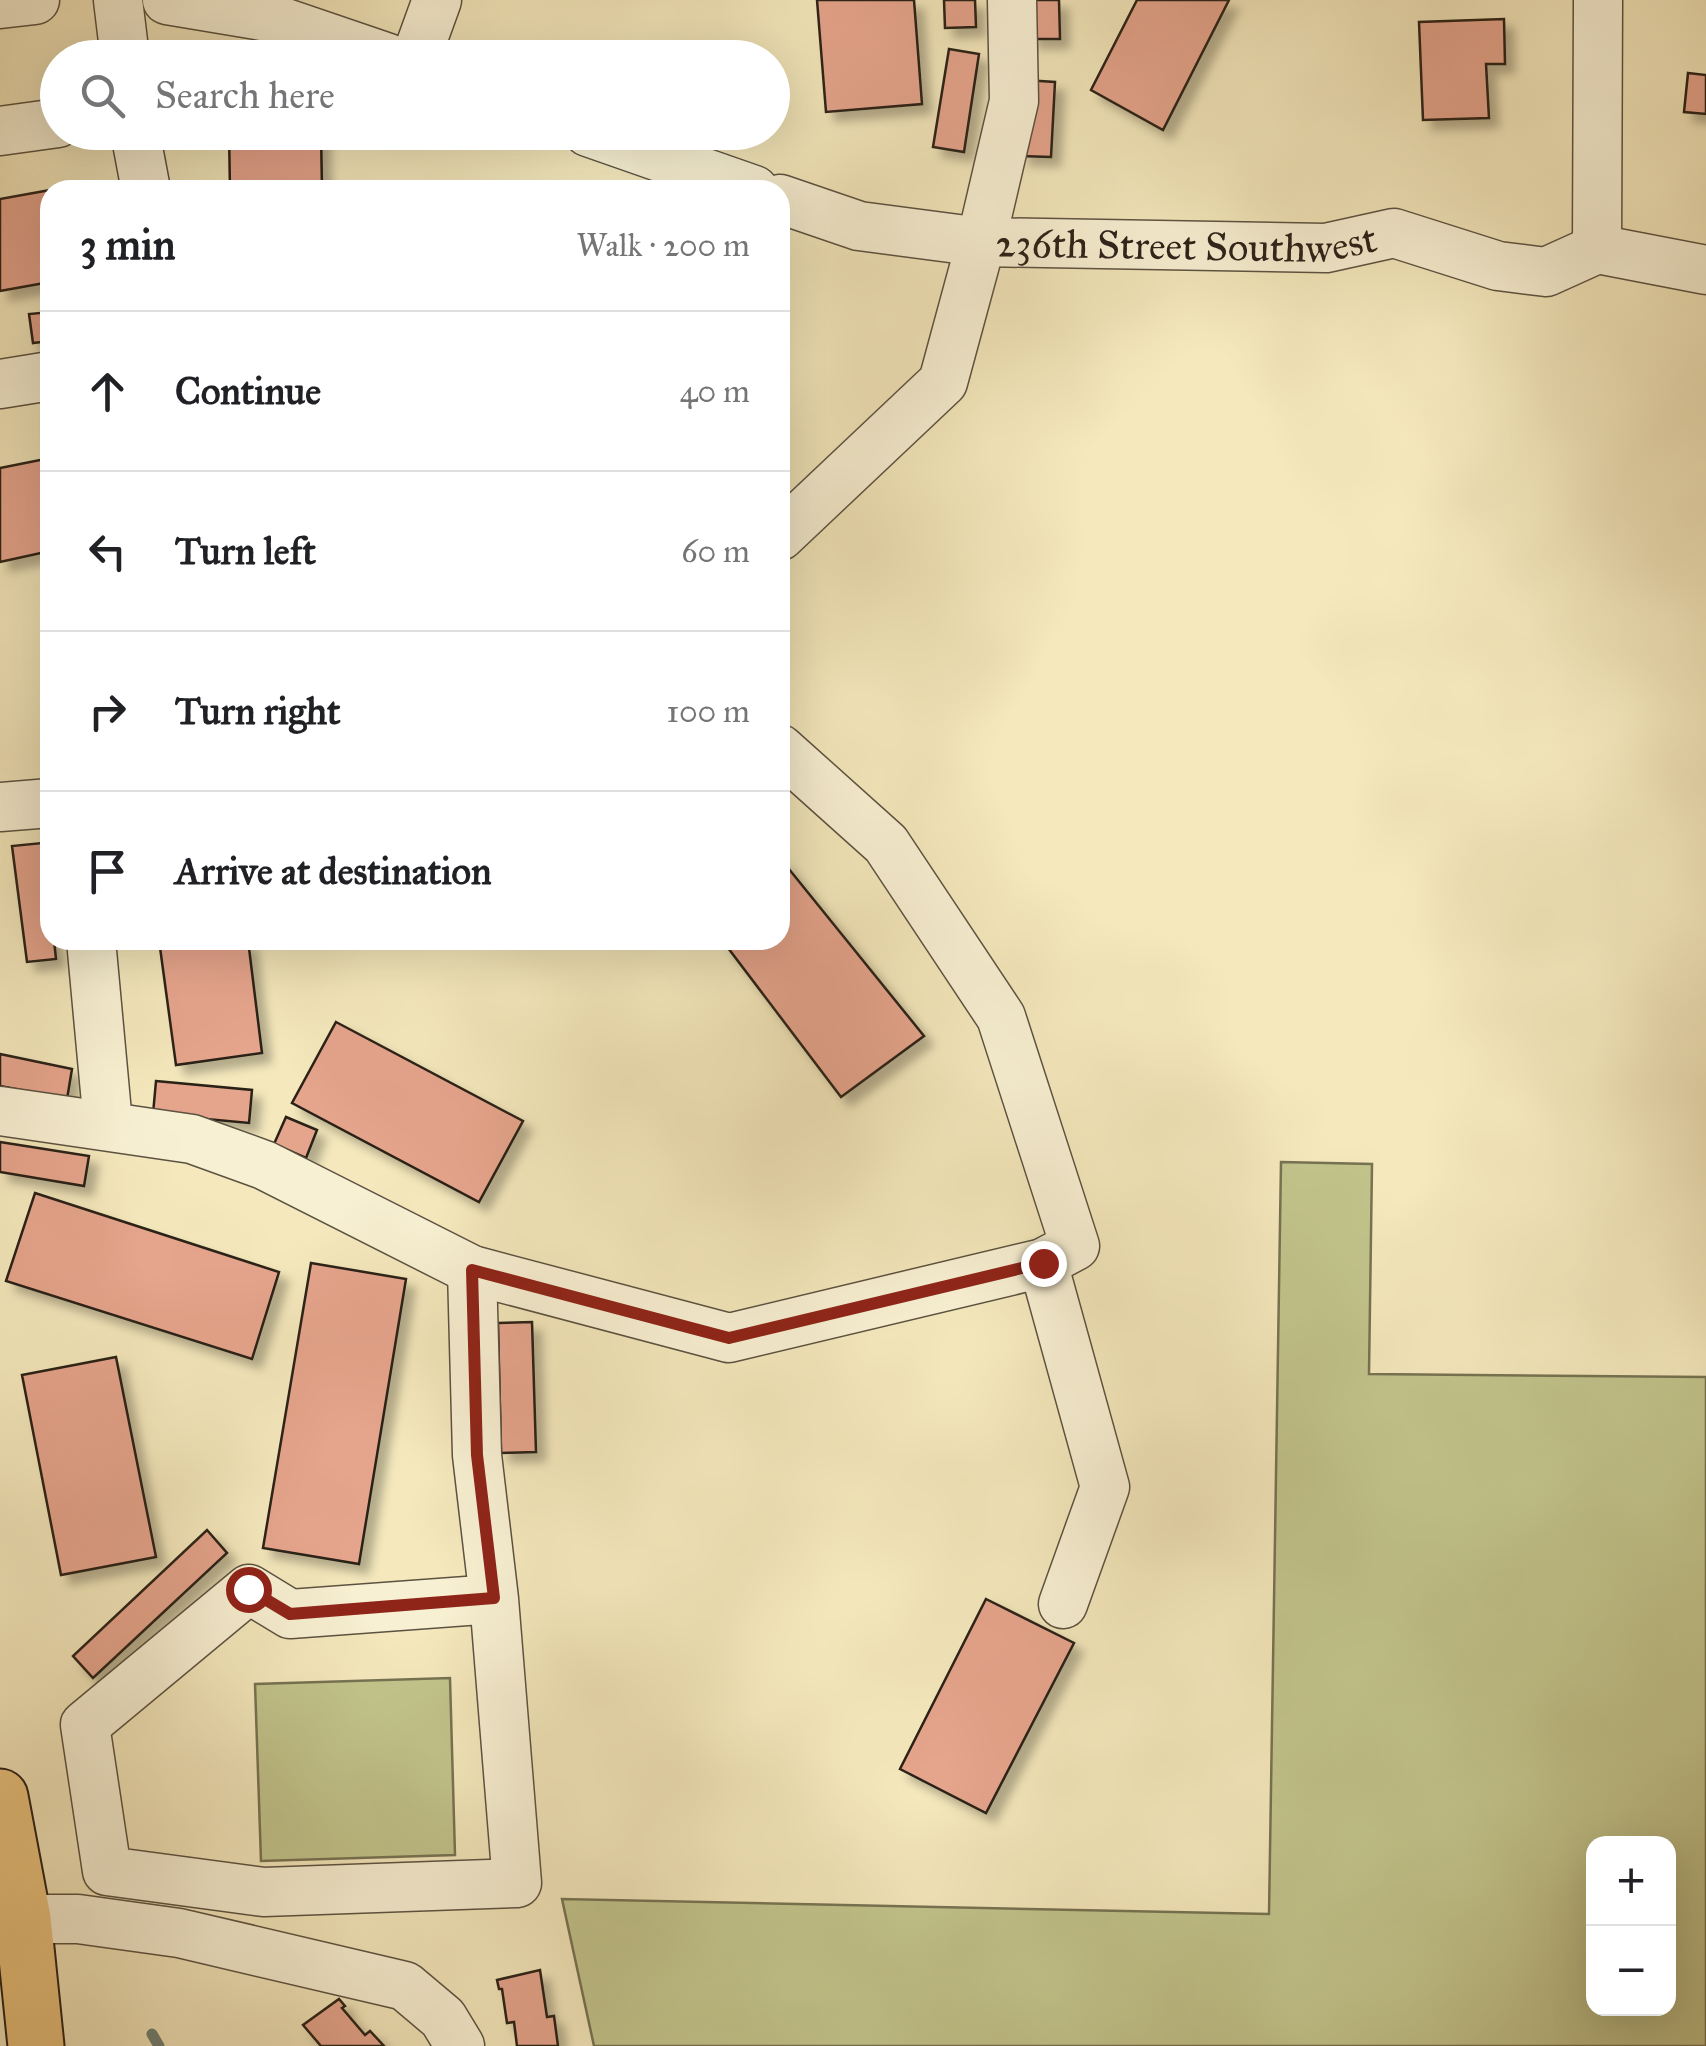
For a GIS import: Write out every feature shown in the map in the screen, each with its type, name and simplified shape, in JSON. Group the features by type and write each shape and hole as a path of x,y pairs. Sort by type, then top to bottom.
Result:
{"main road":[{"path":"0,1798 23,1918 36,2046"}],"street":[{"path":"0,4 35,0"},
{"path":"118,0 123,40"},
{"path":"167,0 268,17 335,40"},
{"path":"423,40 437,0"},
{"path":"790,527 943,382 1014,101 1012,0"},
{"path":"1598,0 1598,249 1706,270"},
{"path":"0,131 40,125"},
{"path":"138,150 144,180"},
{"path":"640,150 725,180"},
{"name":"236th Street Southwest","path":"790,202 859,226 981,242 1326,248 1394,233 1498,266 1546,272 1598,249"},
{"path":"0,384 40,378"},
{"path":"790,758 886,844 1001,1017 1059,1255 1105,1487 1063,1604"},
{"path":"0,807 40,805"},
{"path":"92,950 108,1124"},
{"path":"0,1111 192,1138 264,1165 472,1270 729,1338 1059,1255"},
{"path":"472,1270 477,1455 494,1598 516,1883 264,1892 107,1871 85,1725 248,1589 290,1614 494,1598"},
{"path":"23,1918 78,1919 179,1932 405,1986 443,2018 460,2046"}],"green space":[{"path":"1281,1162 1372,1164 1369,1374 1706,1377 1706,2046 594,2046 562,1899 1269,1914"},
{"path":"450,1678 455,1855 261,1861 255,1684"}],"building":[{"path":"817,0 914,0 922,104 826,112"},
{"path":"944,0 975,0 976,27 945,28"},
{"path":"1028,0 1059,0 1060,39 1029,39"},
{"path":"1137,0 1229,0 1163,130 1091,90"},
{"path":"1504,19 1505,64 1486,64 1489,118 1423,120 1419,22"},
{"path":"949,49 979,54 964,152 933,147"},
{"path":"1688,73 1706,75 1706,114 1684,112"},
{"path":"1024,80 1055,82 1051,157 1020,156"},
{"path":"229,150 321,150 322,180 230,180"},
{"path":"40,192 40,284 0,291 0,199"},
{"path":"40,313 40,342 33,343 29,314"},
{"path":"40,460 40,553 0,562 0,468"},
{"path":"40,843 40,950 55,950 56,959 27,962 12,846"},
{"path":"790,870 924,1036 841,1097 730,950 790,950"},
{"path":"160,950 249,950 262,1053 176,1065"},
{"path":"336,1022 523,1121 479,1202 292,1103"},
{"path":"0,1054 72,1069 67,1099 0,1086"},
{"path":"156,1081 252,1090 249,1123 153,1114"},
{"path":"286,1117 317,1130 306,1158 274,1144"},
{"path":"0,1142 89,1156 84,1186 0,1172"},
{"path":"35,1193 279,1272 252,1359 6,1281"},
{"path":"311,1263 406,1279 359,1564 263,1548"},
{"path":"532,1322 536,1452 501,1453 498,1323"},
{"path":"116,1357 156,1557 61,1575 22,1375"},
{"path":"207,1530 227,1553 93,1678 73,1656"},
{"path":"986,1599 1074,1643 986,1813 900,1769"},
{"path":"540,1970 547,2017 554,2016 558,2046 517,2046 514,2022 507,2023 497,1980"},
{"path":"339,1999 365,2035 370,2031 384,2046 321,2046 303,2025"}],"waterway":[{"path":"152,2034 159,2046"}],"route":[{"path":"248,1589 290,1614 494,1598 477,1455 472,1270 729,1338 1043,1263"}]}
